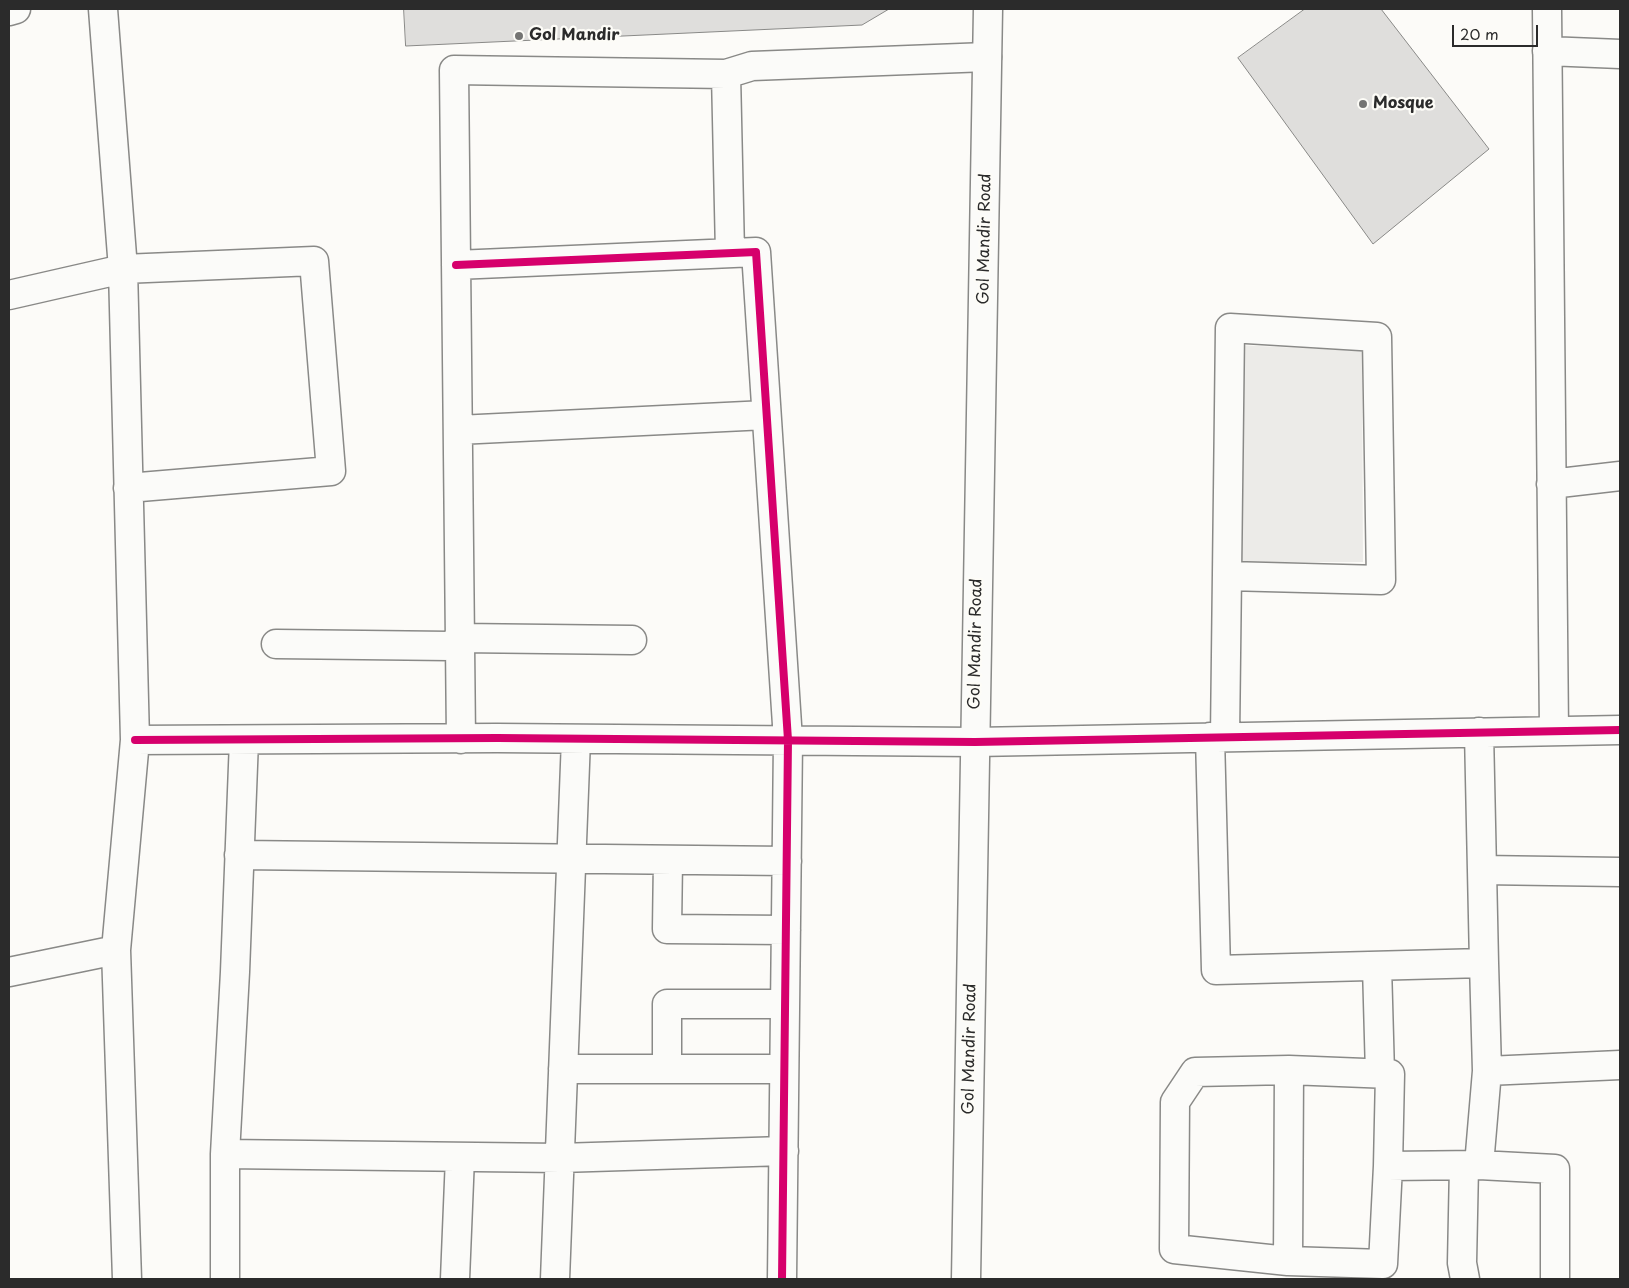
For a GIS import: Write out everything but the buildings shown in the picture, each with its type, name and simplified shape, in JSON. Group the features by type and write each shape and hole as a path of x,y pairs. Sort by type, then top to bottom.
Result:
{"street":[{"path":"9,11 16,9"},
{"path":"103,9 123,269 135,740 116,950 127,1279"},
{"name":"Gol Mandir Road","path":"966,1279 988,9"},
{"path":"1547,9 1554,731"},
{"path":"1547,52 1620,54"},
{"path":"461,739 454,70 726,74 752,66 988,57"},
{"path":"726,74 730,253"},
{"path":"456,265 756,252 788,740 782,1279"},
{"path":"9,295 123,269 314,261 331,471 128,488"},
{"path":"1227,576 1381,580 1377,337 1230,328 1227,576 1217,737 1216,970 1484,963"},
{"path":"458,430 766,414"},
{"path":"1551,484 1620,476"},
{"path":"276,644 450,646 460,638 632,640"},
{"path":"135,740 576,739 975,742 1620,730"},
{"path":"1479,732 1487,1071 1479,1165"},
{"path":"555,1279 576,739"},
{"path":"225,1279 225,1154 235,972 244,740"},
{"path":"239,855 787,861"},
{"path":"668,860 667,929 786,930"},
{"path":"1482,870 1620,872"},
{"path":"9,972 116,950"},
{"path":"1377,966 1380,1074"},
{"path":"668,1069 666,1004 785,1004"},
{"path":"1487,1071 1620,1065"},
{"path":"563,1069 784,1069"},
{"path":"1288,1261 1289,1070"},
{"path":"1289,1070 1380,1074 1390,1074 1383,1272 1174,1249 1175,1102 1195,1072 1289,1070"},
{"path":"225,1154 560,1158 784,1151"},
{"path":"455,1279 460,1157"},
{"path":"1464,1279 1462,1263 1464,1166 1479,1165"},
{"path":"1388,1166 1479,1165 1554,1169 1555,1279"}],"shaded area":[{"path":"1237,345 1362,351 1363,562 1233,562"}],"cycle path":[{"path":"456,265 756,252 788,740 782,1279"},
{"path":"135,740 497,738 975,742 1620,730"}],"place":[{"name":"Gol Mandir","path":"519,36"},
{"name":"Mosque","path":"1363,104"}]}
